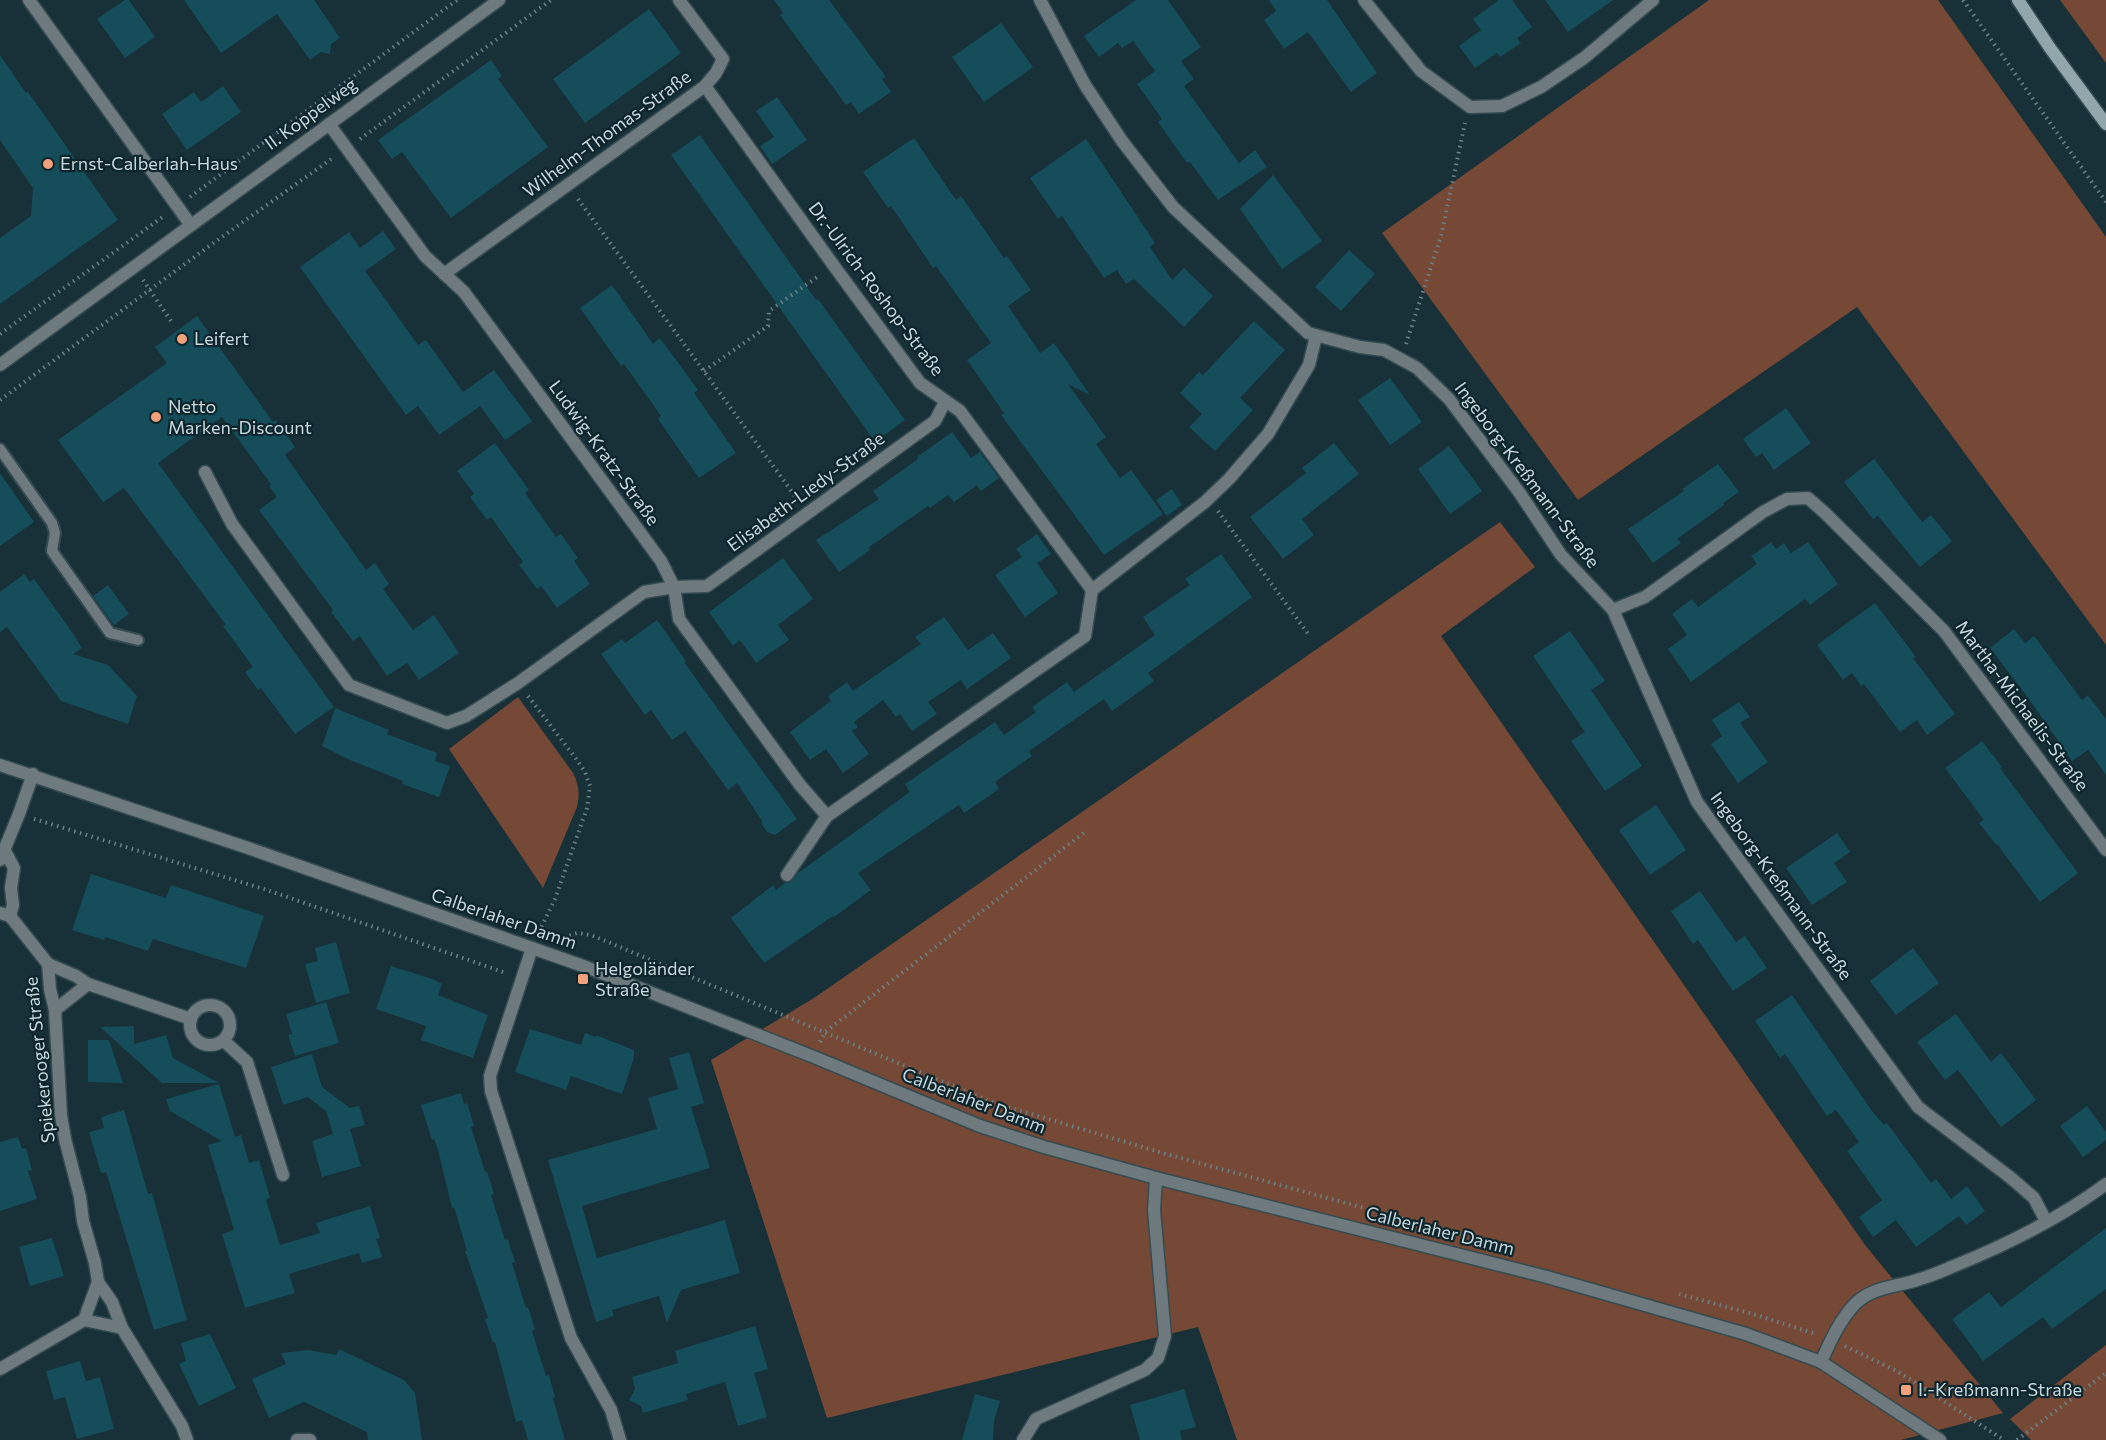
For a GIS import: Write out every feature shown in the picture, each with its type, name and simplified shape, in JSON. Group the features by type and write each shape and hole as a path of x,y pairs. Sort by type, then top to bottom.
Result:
{"main road":[{"path":"2018,0 2106,124"}],"street":[{"path":"29,0 190,224"},
{"name":"II. Koppelweg","path":"0,365 499,0"},
{"name":"Wilhelm-Thomas-Straße","path":"444,274 705,86 716,73 723,59 679,0"},
{"name":"Ingeborg-Kreßmann-Straße","path":"1040,0 1085,85 1122,141 1173,207 1308,333 1360,347 1384,350 1417,368 1449,399 1519,492 1561,555 1613,610 1698,802 1918,1107 2034,1198 2046,1221"},
{"path":"1364,0 1421,71 1470,107 1502,106 1541,87 1584,58 1653,0"},
{"name":"Dr.-Ulrich-Roshop-Straße","path":"705,86 920,383 960,411 1092,590"},
{"name":"Ludwig-Kratz-Straße","path":"329,124 425,256 464,292 661,561 674,587 679,619 800,785 827,816"},
{"path":"787,875 827,816 1085,636 1092,590 1207,500 1229,479 1268,434 1309,364 1316,336"},
{"name":"Elisabeth-Liedy-Straße","path":"205,472 232,524 349,685 447,723 466,716 518,683 644,592 674,587 707,586 934,421 945,402"},
{"name":"Martha-Michaelis-Straße","path":"1613,610 1645,597 1763,512 1786,499 1808,498 1826,513 1944,631 2106,850"},
{"name":"Calberlaher Damm","path":"0,765 33,774 586,967 814,1057 980,1126 1044,1147 1156,1178 1547,1277 1746,1334 1821,1362 1940,1440"},
{"path":"2,856 33,774"},
{"name":"Spiekerooger Straße","path":"2,856 14,868 11,888 13,904 5,914 48,964 55,1010 61,1115 98,1282 112,1302 122,1328 182,1426 187,1440"},
{"path":"532,948 490,1076 491,1091 571,1338 611,1410 620,1440"},
{"path":"48,964 88,984 191,1019"},
{"path":"55,1010 88,984"},
{"path":"215,1005 222,1008 231,1020 229,1035 216,1046 199,1043 190,1028 191,1019 200,1008 215,1005"},
{"path":"224,1041 247,1062 283,1175"},
{"path":"1023,1440 1036,1419 1145,1370 1158,1358 1165,1336 1154,1210 1156,1178"},
{"path":"1821,1362 1831,1339 1851,1311 1857,1303 1870,1294 1887,1287 1918,1280 1958,1264 2046,1221 2106,1184"},
{"path":"0,1369 84,1320 98,1282"},
{"path":"84,1320 122,1328"},
{"path":"297,1440 310,1440"}],"lane":[{"path":"0,449 52,523 54,533 52,551 110,633 138,640"}],"path":[{"path":"0,334 457,0"},
{"path":"0,400 551,0"},
{"path":"1963,0 2106,202"},
{"path":"1401,359 1441,236 1470,107"},
{"path":"567,184 807,513"},
{"path":"704,371 768,326 769,311 834,266"},
{"path":"151,291 171,321"},
{"path":"1207,500 1309,635"},
{"path":"518,683 577,760 590,786 587,808 555,899 532,948"},
{"path":"19,814 267,890 522,978"},
{"path":"814,1057 825,1032 1085,832"},
{"path":"577,933 591,936 993,1103 1166,1154"},
{"path":"1831,1339 1897,1371 2004,1440"},
{"path":"2017,1440 2106,1373"}],"shaded area":[{"path":"1709,0 1938,0 2106,237 2106,645 1857,307 1578,500 1382,233"},
{"path":"2060,0 2106,0 2106,63"},
{"path":"1500,522 1535,567 1441,636 1865,1245 2003,1413 1901,1440 1237,1440 1198,1327 827,1418 711,1060 814,998"},
{"path":"518,697 577,781 577,807 543,888 449,749"},
{"path":"2106,1345 2106,1440 2031,1440 2010,1419"}],"building":[{"path":"125,0 129,0 155,37 125,58 97,19"},
{"path":"184,0 314,0 340,38 331,44 330,54 321,52 310,60 277,14 221,53"},
{"path":"774,0 829,0 886,77 882,79 891,92 859,114 851,102 846,105 780,15 783,13"},
{"path":"1136,0 1168,0 1201,47 1181,61 1194,79 1184,86 1239,163 1255,150 1267,167 1218,200 1190,162 1187,163 1158,122 1162,119 1137,84 1155,71 1133,41 1122,48 1118,43 1099,57 1084,36"},
{"path":"1269,0 1327,0 1377,73 1351,92 1308,32 1284,49 1264,20 1276,11"},
{"path":"1499,0 1512,0 1532,27 1517,38 1521,43 1500,57 1497,53 1475,68 1459,46 1481,30 1473,19"},
{"path":"1545,0 1613,0 1568,32"},
{"path":"649,9 681,53 585,123 553,79"},
{"path":"1001,23 1033,67 984,102 952,57"},
{"name":"Ernst-Calberlah-Haus","path":"0,55 118,220 0,304 0,238 31,216 33,188 0,140"},
{"path":"491,60 502,76 498,79 548,147 451,218 402,152 392,159 378,140"},
{"path":"223,86 241,112 187,150 162,114 194,92 201,102"},
{"path":"777,97 807,140 772,164 760,146 774,137 756,111"},
{"path":"700,135 816,300 818,299 905,420 875,442 671,155"},
{"path":"914,138 956,200 961,196 1004,258 1007,256 1031,290 1008,306 1040,353 1054,343 1090,395 1068,384 1106,437 1096,444 1120,478 1131,470 1163,514 1104,555 1001,415 1004,413 967,360 991,343 936,266 933,268 891,206 888,208 863,172"},
{"path":"1086,139 1155,243 1150,247 1172,280 1184,268 1213,296 1184,327 1134,279 1126,284 1117,270 1104,278 1062,216 1058,219 1030,178"},
{"path":"1273,175 1322,241 1282,269 1240,209"},
{"path":"383,231 396,249 365,271 418,345 426,340 463,392 494,370 532,421 505,440 480,406 439,435 418,406 406,415 300,267 349,232 360,248"},
{"path":"1349,250 1375,274 1341,311 1315,287"},
{"path":"612,285 653,344 660,338 698,390 694,393 736,453 699,478 658,419 661,416 624,364 621,366 580,308"},
{"path":"197,316 273,422 276,420 295,447 285,455 366,570 375,563 389,584 383,589 413,630 434,615 459,653 419,680 407,663 387,676 360,636 353,641 331,612 333,610 259,510 277,497 269,486 271,484 222,417 158,463 334,707 295,734 261,688 258,690 245,672 253,667 223,626 226,625 124,488 103,502 58,440 167,363 155,347"},
{"path":"1254,321 1285,350 1240,398 1253,410 1215,451 1189,427 1202,414 1180,393 1199,372 1203,375"},
{"path":"1390,378 1422,422 1390,445 1358,400"},
{"path":"1786,408 1811,443 1774,470 1762,453 1756,457 1743,439"},
{"path":"952,432 971,458 980,452 999,478 981,491 977,485 954,502 948,495 930,508 928,506 869,547 870,550 839,572 816,540 879,499 873,491"},
{"path":"495,443 529,490 525,493 556,537 561,534 578,558 574,561 590,584 557,608 541,586 537,589 519,565 523,562 491,517 487,520 470,497 474,494 457,471"},
{"path":"1334,443 1359,474 1302,519 1314,535 1283,559 1250,517 1306,473 1302,468"},
{"path":"1449,446 1482,491 1450,514 1418,469"},
{"path":"1874,459 1922,522 1931,515 1952,541 1920,567 1878,516 1873,519 1844,482"},
{"path":"1718,464 1739,492 1677,539 1681,543 1653,563 1628,529 1684,491 1682,489"},
{"path":"0,473 34,522 0,546"},
{"path":"1172,489 1182,505 1167,516 1156,500"},
{"path":"1037,534 1051,554 1037,563 1058,593 1025,617 995,575 1022,557 1016,549"},
{"path":"1771,542 1776,549 1784,543 1791,553 1808,542 1838,584 1810,605 1805,599 1691,682 1668,649 1687,635 1672,614 1692,599 1698,607 1757,564 1751,556"},
{"path":"1221,554 1252,597 1148,673 1154,681 1112,711 1104,699 1029,751 1032,756 995,782 999,789 964,813 959,805 858,873 871,890 764,963 731,918 773,885 776,890 785,883 791,882 798,873 910,792 905,784 995,722 1004,735 1036,712 1032,707 1067,682 1074,692 1155,635 1143,617 1190,585 1185,579"},
{"path":"783,558 813,599 778,625 789,640 756,663 740,640 733,646 709,612"},
{"path":"24,574 30,582 34,579 82,648 73,654 108,665 137,696 128,724 61,701 7,627 0,632 0,592"},
{"path":"108,585 129,614 114,625 93,596"},
{"path":"1875,603 1955,714 1927,735 1917,720 1900,732 1864,684 1861,686 1852,673 1843,680 1817,645"},
{"path":"944,617 968,650 993,633 1011,658 967,689 961,680 928,702 937,714 912,731 900,714 896,717 883,700 854,722 858,727 852,731 869,754 843,773 826,749 810,760 790,732 831,701 828,696 847,682 853,691 921,644 915,637"},
{"path":"657,620 686,661 684,662 797,819 775,835 767,832 737,783 728,790 685,731 672,740 651,710 645,715 601,654 622,639 625,643"},
{"path":"2014,629 2025,643 2034,636 2082,700 2088,695 2106,719 2106,775 2088,750 2072,761 1990,648"},
{"path":"1570,631 1605,681 1591,690 1642,766 1605,791 1571,741 1585,732 1533,656"},
{"path":"1739,702 1750,717 1740,723 1768,762 1738,783 1711,744 1722,736 1712,720"},
{"path":"335,708 389,730 387,734 437,753 435,761 450,766 439,797 402,784 403,781 322,746"},
{"path":"1982,741 2078,873 2040,902 1979,823 1984,820 1945,768"},
{"path":"1656,805 1686,850 1650,875 1619,830"},
{"path":"1837,833 1850,852 1834,863 1847,882 1812,905 1786,868"},
{"path":"91,874 166,898 171,885 264,916 246,968 153,939 148,951 105,937 104,940 72,930"},
{"path":"1700,891 1736,942 1745,936 1767,968 1733,991 1698,940 1693,944 1671,911"},
{"path":"336,942 350,993 316,1003 305,964 318,961 315,948"},
{"path":"1913,948 1939,983 1896,1015 1870,981"},
{"path":"391,966 442,984 438,995 488,1015 473,1058 421,1040 426,1026 376,1009"},
{"path":"1792,995 1872,1111 1884,1125 1887,1123 1931,1183 1936,1179 1951,1199 1967,1186 1985,1211 1966,1225 1959,1216 1916,1247 1896,1220 1873,1237 1859,1217 1882,1200 1847,1151 1859,1142 1836,1110 1827,1116 1785,1054 1780,1058 1755,1021"},
{"path":"326,1002 339,1043 295,1056 288,1035 292,1034 286,1014"},
{"path":"1956,1014 1991,1062 2001,1053 2036,1100 2001,1127 1958,1070 1945,1080 1917,1042"},
{"path":"134,1026 134,1044 166,1035 173,1058 219,1083 162,1083 100,1027"},
{"path":"530,1029 581,1045 585,1033 596,1037 596,1035 634,1050 634,1058 622,1094 571,1076 566,1090 515,1072"},
{"path":"88,1040 109,1040 123,1083 88,1082"},
{"path":"689,1052 704,1103 691,1107 710,1168 582,1206 597,1258 725,1220 740,1273 681,1290 667,1323 659,1296 612,1310 614,1316 596,1322 548,1160 657,1129 648,1098 678,1089 669,1058"},
{"path":"312,1054 322,1087 350,1108 359,1106 365,1125 350,1129 361,1166 322,1177 312,1141 333,1134 326,1111 308,1097 283,1105 271,1067"},
{"path":"219,1084 235,1137 241,1135 249,1163 259,1160 270,1198 266,1200 280,1245 320,1233 316,1223 370,1206 380,1238 376,1239 382,1257 362,1263 359,1253 289,1274 295,1293 245,1308 222,1234 234,1230 208,1145 222,1141 170,1111 166,1099"},
{"path":"461,1093 464,1104 467,1103 474,1126 471,1127 494,1194 491,1195 505,1240 508,1239 515,1262 512,1263 535,1329 532,1331 546,1376 549,1375 565,1440 528,1440 522,1420 516,1422 495,1342 493,1343 485,1319 488,1318 465,1251 467,1251 454,1207 452,1208 438,1150 434,1139 432,1140 421,1105"},
{"path":"2087,1106 2106,1132 2106,1140 2083,1157 2060,1126"},
{"path":"124,1110 148,1194 152,1193 187,1320 154,1330 106,1172 101,1173 89,1132 104,1128 101,1117"},
{"path":"18,1137 22,1149 26,1148 32,1170 28,1171 37,1199 0,1211 0,1142"},
{"path":"2106,1228 2106,1289 2052,1329 2043,1317 1983,1361 1952,1319 1989,1292 2001,1307"},
{"path":"52,1238 64,1276 30,1286 19,1247"},
{"path":"755,1326 768,1369 754,1373 767,1417 738,1426 725,1382 686,1394 688,1400 643,1413 641,1406 629,1400 635,1389 632,1377 678,1363 675,1351"},
{"path":"210,1334 236,1388 199,1406 179,1364 186,1361 181,1343"},
{"path":"339,1349 404,1380 415,1393 422,1440 368,1440 367,1432 304,1402 269,1418 252,1379 286,1364 281,1353 308,1350 336,1355"},
{"path":"80,1361 86,1381 100,1377 114,1429 77,1439 65,1397 54,1400 46,1371"},
{"path":"1184,1389 1196,1427 1180,1431 1182,1440 1140,1440 1130,1405"},
{"path":"975,1394 1000,1401 994,1421 993,1440 962,1440"}],"place":[{"name":"Ernst-Calberlah-Haus","path":"48,164"},
{"name":"Leifert","path":"182,339"},
{"name":"Netto Marken-Discount","path":"156,417"},
{"name":"Helgoländer Straße","path":"583,979"},
{"name":"I.-Kreßmann-Straße","path":"1906,1390"}]}
